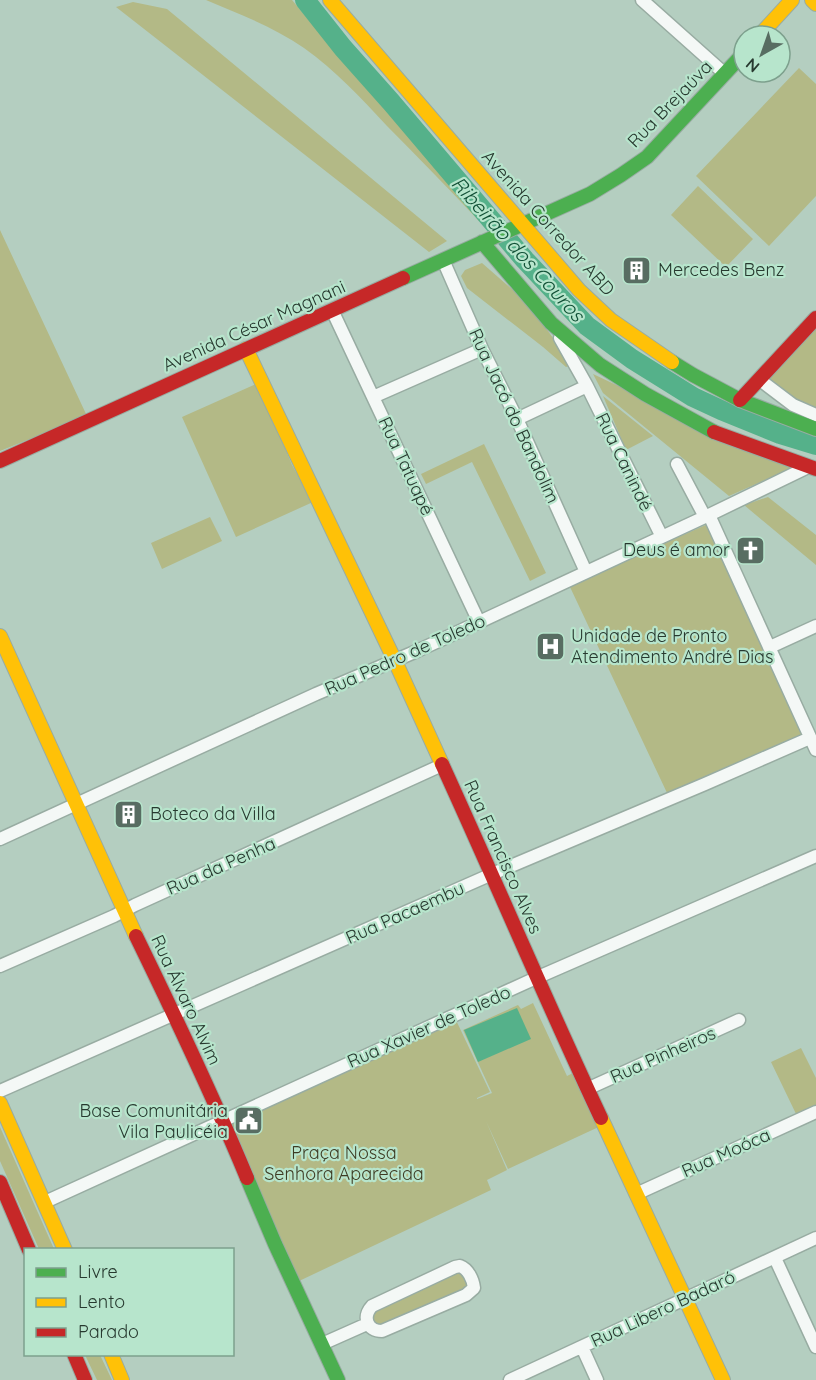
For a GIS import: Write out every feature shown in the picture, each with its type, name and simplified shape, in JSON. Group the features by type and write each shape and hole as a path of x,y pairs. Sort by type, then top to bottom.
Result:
{"main road":[{"name":"Avenida Corredor ABD","path":"330,0 519,227 579,291 611,320 684,369 740,400 816,429"},
{"path":"770,24 792,0"},
{"path":"812,0 816,4"},
{"name":"Rua Brejaúva","path":"519,227 590,194 647,157 732,66"},
{"name":"Avenida César Magnani","path":"0,461 519,227"},
{"path":"487,240 551,322 600,364 645,394 713,432 813,468"},
{"path":"740,400 816,318"},
{"name":"Rua Francisco Alves","path":"246,349 395,661 587,1089 723,1380"},
{"name":"Rua Álvaro Alvim","path":"0,636 124,911 223,1121 275,1244 338,1380"},
{"path":"0,1103 64,1248"},
{"path":"0,1182 28,1248"},
{"path":"75,1356 85,1380"},
{"path":"112,1356 122,1380"}],"street":[{"path":"642,0 725,74"},
{"name":"Rua Jacó do Bandolim","path":"443,260 586,572"},
{"name":"Rua Tatuapé","path":"332,310 479,622"},
{"name":"Rua Canindé","path":"551,322 587,386 662,537"},
{"path":"373,397 482,349"},
{"path":"760,380 793,405 816,415"},
{"path":"517,419 587,386"},
{"path":"677,464 707,516 816,750"},
{"name":"Rua Pedro de Toledo","path":"0,839 316,694 395,661 813,468"},
{"path":"770,647 816,626"},
{"name":"Rua Pacaembu","path":"0,1091 492,874 810,738"},
{"name":"Rua da Penha","path":"0,966 442,765"},
{"name":"Rua Xavier de Toledo","path":"45,1202 537,978 816,856"},
{"name":"Rua Pinheiros","path":"587,1089 739,1020"},
{"name":"Rua Moóca","path":"636,1194 816,1112"},
{"name":"Rua Libero Badaró","path":"510,1380 816,1238"},
{"path":"775,1258 816,1347"},
{"path":"460,1266 466,1269 473,1283 474,1288 466,1295 382,1331 377,1331 367,1324 366,1316 372,1306 455,1267 460,1266"},
{"path":"322,1344 367,1324"},
{"path":"582,1347 597,1380"}],"green space":[{"path":"206,0 292,0 349,68 484,217 479,221 337,75 315,57 293,40 269,27"},
{"path":"133,2 167,9 447,241 429,252 116,7"},
{"path":"799,68 816,84 816,196 769,246 696,176 784,84 792,84 792,75"},
{"path":"698,186 753,239 726,267 671,215"},
{"path":"0,230 87,416 0,451"},
{"path":"482,263 515,292 548,331 572,365 566,367 467,288 461,276 465,270"},
{"path":"816,322 816,410 795,402 763,380"},
{"path":"593,374 792,468 729,496 603,393"},
{"path":"258,383 292,465 313,502 236,537 182,417"},
{"path":"603,396 653,436 626,450"},
{"path":"484,444 546,573 530,581 472,462 426,484 421,474"},
{"path":"768,497 816,535 816,565 744,505"},
{"path":"210,517 222,541 162,569 151,543"},
{"path":"708,524 803,736 668,795 570,587"},
{"name":"Praça Nossa Senhora Aparecida","path":"533,1003 567,1076 577,1071 603,1125 508,1169 486,1121 507,1170 487,1180 491,1190 297,1282 224,1123 455,1018 490,1092 477,1099 492,1093 463,1030 518,1005 521,1009"},
{"path":"801,1048 816,1078 816,1109 798,1118 771,1062"},
{"path":"0,1127 54,1248 39,1248 0,1161"},
{"path":"463,1269 471,1287 376,1331 368,1313"},
{"path":"85,1356 100,1356 112,1380 97,1380"}],"shaded area":[{"path":"517,1008 531,1039 478,1062 464,1030"}],"waterway":[{"name":"Ribeirão dos Couros","path":"305,0 343,48 525,260 587,326 632,359 693,397 780,434 816,445"}],"traffic: fast":[{"path":"403,278 590,194 621,175 647,157 732,66"},
{"path":"482,242 551,323 600,365 645,394 714,432"},
{"path":"672,362 740,400 816,429"},
{"path":"247,1178 338,1380"}],"traffic: slow":[{"path":"330,0 579,290 611,320 672,362"},
{"path":"770,24 792,0"},
{"path":"812,0 816,4"},
{"path":"246,349 442,764"},
{"path":"0,636 136,936"},
{"path":"0,1103 64,1248"},
{"path":"601,1118 723,1380"},
{"path":"112,1356 122,1380"}],"traffic: jam":[{"path":"0,461 403,278"},
{"path":"740,400 816,318"},
{"path":"714,432 816,469"},
{"path":"442,764 601,1118"},
{"path":"136,936 247,1178"},
{"path":"0,1182 28,1248"},
{"path":"75,1356 85,1380"}],"place":[{"name":"Mercedes Benz","path":"637,270"},
{"name":"Deus é amor","path":"751,550"},
{"name":"Unidade de Pronto Atendimento André Dias","path":"550,646"},
{"name":"Boteco da Villa","path":"129,814"},
{"name":"Base Comunitária Vila Paulicéia","path":"249,1121"}]}
